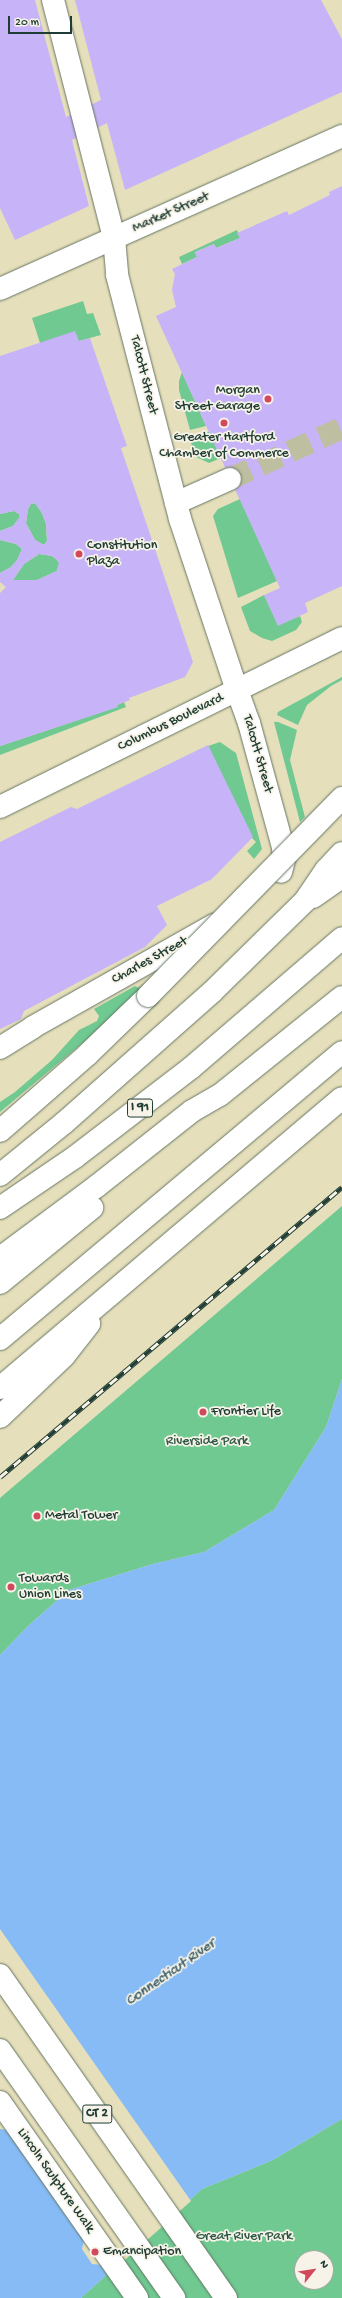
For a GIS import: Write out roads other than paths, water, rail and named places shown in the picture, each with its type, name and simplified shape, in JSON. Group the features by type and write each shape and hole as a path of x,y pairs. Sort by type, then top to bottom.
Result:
{"main road":[{"name":"Talcott Street","path":"53,0 114,238 117,275 176,503 249,724 280,833 284,860"},
{"name":"Market Street","path":"0,289 342,136"},
{"path":"176,503 230,478"},
{"name":"Columbus Boulevard","path":"0,807 342,638"},
{"path":"0,1131 87,1055 148,996 342,798"},
{"path":"0,1175 133,1063 242,963 305,901 326,870 342,853"},
{"name":"Charles Street","path":"0,1048 33,1027 244,908 278,878 284,860"},
{"path":"305,901 342,877"},
{"name":"I 91","path":"0,1208 133,1114 273,999 342,938"},
{"path":"0,1258 97,1186 192,1111 220,1095 342,996"},
{"path":"0,1339 342,1052"},
{"path":"0,1283 199,1121 220,1095"},
{"path":"0,1388 342,1098"},
{"path":"0,1417 77,1342 99,1304"},
{"name":"CT 2","path":"0,1975 226,2298"},
{"path":"0,2050 174,2298"},
{"name":"Lincoln Sculpture Walk","path":"0,2102 137,2298"}],"water":[{"name":"Connecticut River","path":"342,1379 342,2119 273,2160 202,2189 81,2298 0,2298 0,1655 29,1625 69,1590 153,1564 204,1552 274,1510 326,1427"}],"tunnel":[{"path":"230,479 342,428"}],"railway":[{"path":"0,1477 342,1187"}],"place":[{"name":"Morgan Street Garage","path":"268,399"},
{"name":"Greater Hartford Chamber of Commerce","path":"224,423"},
{"name":"Constitution Plaza","path":"79,554"},
{"name":"Frontier Life","path":"203,1412"},
{"name":"Metal Tower","path":"37,1516"},
{"name":"Towards Union Lines","path":"11,1587"},
{"name":"Emancipation","path":"95,2252"}],"park label":[{"name":"Riverside Park","path":"207,1442"},
{"name":"Great River Park","path":"244,2237"}]}
